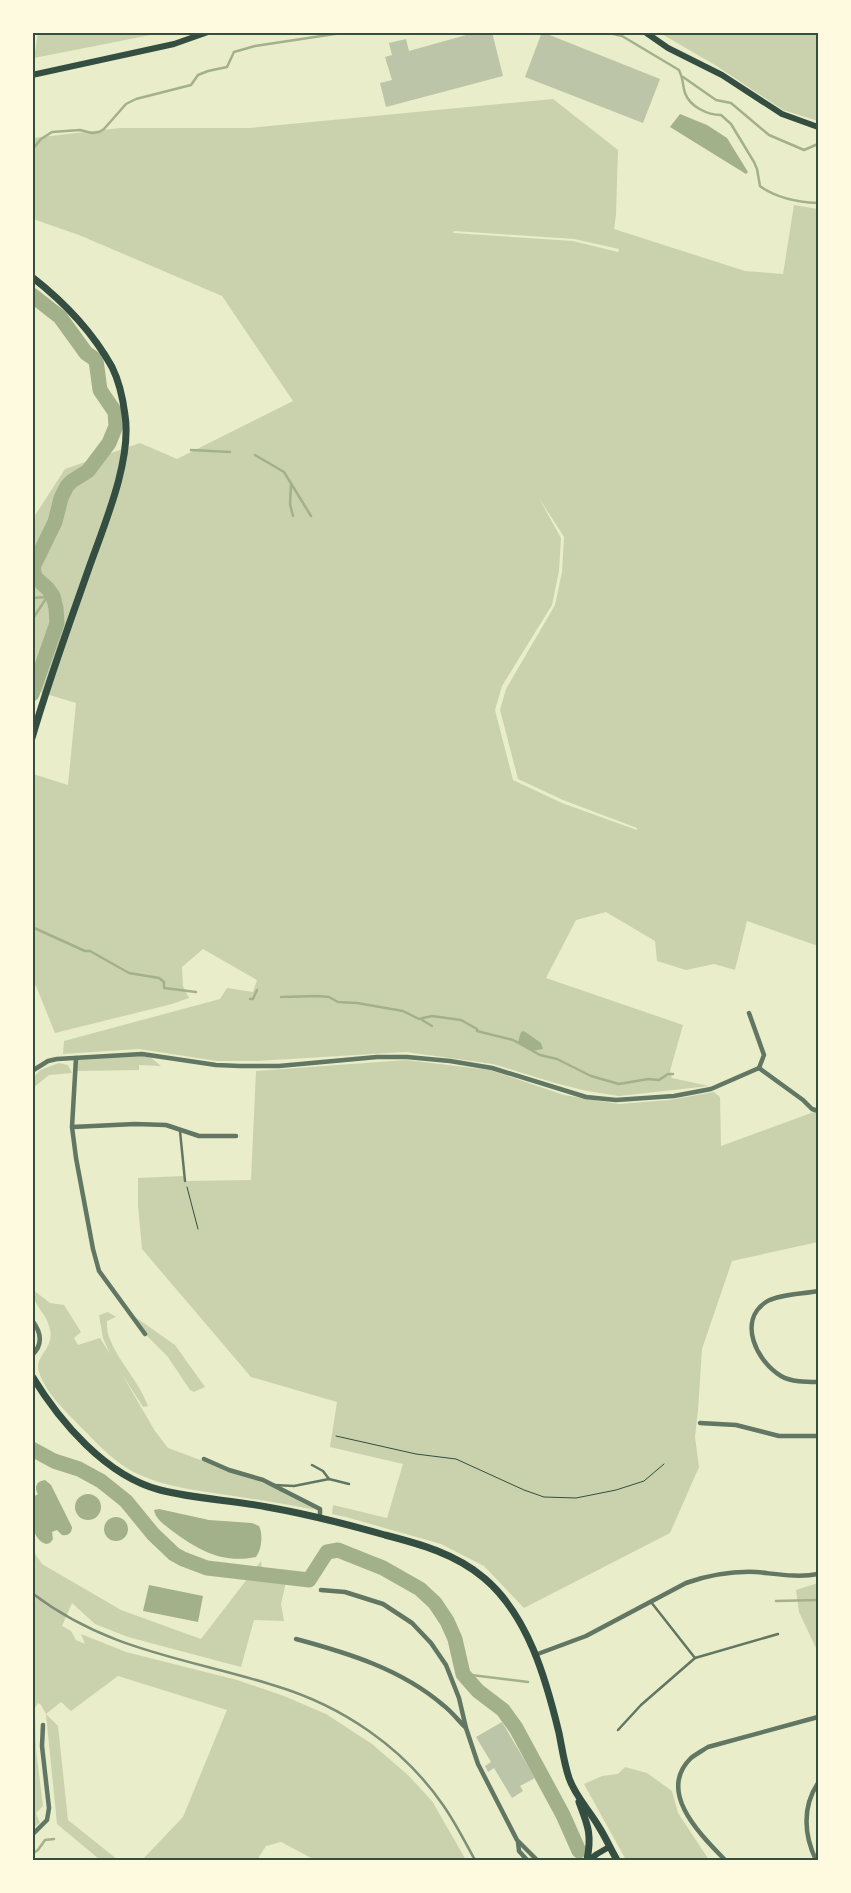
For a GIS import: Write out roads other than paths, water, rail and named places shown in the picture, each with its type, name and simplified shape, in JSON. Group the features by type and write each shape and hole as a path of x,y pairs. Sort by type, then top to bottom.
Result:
{"main road":[{"path":"32,75 174,44 208,32"},
{"path":"645,32 668,48 722,75 782,114 818,126"},
{"path":"32,276 53,293 78,318 112,368 121,392 125,416 125,449 109,509 32,738"},
{"path":"32,1376 75,1434 106,1461 140,1483 178,1494 267,1506 397,1538 454,1558 484,1578 504,1599 520,1624 535,1655 554,1714 569,1777 589,1829 588,1860"},
{"path":"574,1790 599,1827 617,1860"},
{"path":"588,1860 609,1847"}],"street":[{"path":"32,1071 48,1061 57,1059 142,1054 216,1065 240,1066 279,1066 377,1057 406,1057 450,1061 492,1068 586,1097 616,1100 674,1096 711,1089 759,1068 764,1055 749,1013"},
{"path":"76,1058 72,1127 93,1249 99,1271 145,1334"},
{"path":"759,1068 803,1100 812,1109 818,1111"},
{"path":"72,1127 135,1124 166,1125 180,1128 198,1136 236,1136"},
{"path":"818,1291 766,1301 754,1316 752,1326 761,1359 772,1370 789,1379 818,1382"},
{"path":"32,1320 39,1330 40,1344 32,1355"},
{"path":"700,1424 736,1424 779,1436 818,1436"},
{"path":"204,1459 273,1485 320,1509 320,1518"},
{"path":"535,1655 586,1636 686,1583 717,1574 755,1572 806,1577 818,1574"},
{"path":"321,1590 345,1592 373,1600 397,1612 412,1623 431,1643 446,1665 459,1698 466,1728 478,1764 518,1840 536,1860"},
{"path":"296,1639 382,1666 411,1682 444,1705 466,1728"},
{"path":"725,1860 705,1839 680,1801 678,1787 684,1767 692,1757 708,1747 818,1717"},
{"path":"32,1835 47,1820 49,1808 42,1746 44,1725"},
{"path":"816,1860 807,1835 807,1817 809,1800 818,1783"},
{"path":"518,1840 519,1851 527,1860"}],"lane":[{"path":"180,1128 185,1181"},
{"path":"312,1466 323,1471 329,1479"},
{"path":"273,1485 294,1486 329,1479 349,1484"},
{"path":"650,1601 696,1658"},
{"path":"618,1730 641,1706 696,1658 778,1634"}],"waterway":[{"path":"32,150 41,139 52,132 80,130 92,133 99,132 104,129 126,104 136,99 191,85 198,75 227,67 234,52 255,46 348,32"},
{"path":"605,32 622,36 679,70 687,98 705,112 721,115 731,124 754,162 760,186 773,194 788,199 818,203"},
{"path":"683,77 716,100 731,103 769,135 804,150 818,144"},
{"path":"32,295 60,317 86,353 96,360 100,390 115,412 116,426 109,443 88,471 67,486 61,498 55,522 33,567 35,577 53,596 57,623 32,694"},
{"path":"191,450 230,452"},
{"path":"255,455 284,472 311,516"},
{"path":"291,485 290,504 293,516"},
{"path":"32,598 47,597 52,594"},
{"path":"32,620 47,597"},
{"path":"32,927 85,951 90,951 129,973 159,978 164,982 164,988 196,992"},
{"path":"250,999 253,999 257,990"},
{"path":"281,997 329,997 338,1002 357,1003 403,1011 419,1019 432,1016 461,1020 477,1029 477,1031 513,1040 540,1055 557,1059 591,1076 619,1084 648,1079 659,1080 668,1074 673,1074"},
{"path":"422,1020 432,1026"},
{"path":"32,1449 54,1461 79,1469 101,1481 126,1501 153,1534 174,1554 207,1568 309,1580 327,1552 338,1550 383,1568 420,1589 435,1603 447,1621 455,1639 463,1674 478,1691 503,1710 516,1728 563,1815 579,1851"},
{"path":"776,1601 818,1600"},
{"path":"463,1674 528,1682"},
{"path":"32,1854 38,1850 45,1840 54,1839"}],"railway":[{"path":"32,1593 61,1613 120,1641 300,1694 347,1717 390,1747 427,1784 460,1832 475,1860"}]}
